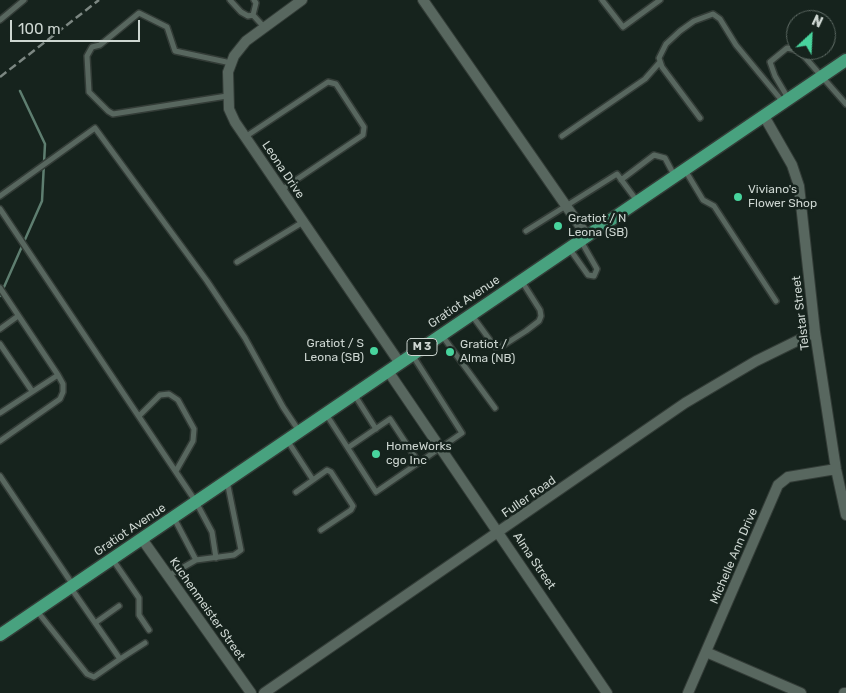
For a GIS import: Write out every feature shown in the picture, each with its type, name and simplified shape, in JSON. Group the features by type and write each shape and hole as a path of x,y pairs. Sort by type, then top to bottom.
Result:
{"main road":[{"name":"Gratiot Avenue","path":"0,636 399,362 846,60"}],"street":[{"name":"Leona Drive","path":"302,0 246,41 231,63 228,72 227,96 229,109 245,137 399,362"},
{"path":"423,0 566,207 584,238"},
{"name":"Telstar Street","path":"764,116 792,165 799,186 815,332 836,469 846,515"},
{"name":"Fuller Road","path":"264,693 685,403 756,361 815,332"},
{"name":"Alma Street","path":"388,371 500,532 607,693"},
{"name":"Michelle Ann Drive","path":"688,693 778,485 788,477 836,469"},
{"name":"Kuchenmeister Street","path":"142,539 251,693"},
{"path":"706,652 801,693"}],"lane":[{"path":"0,20 24,0"},
{"path":"230,0 241,12 248,16 253,15"},
{"path":"253,15 256,3 254,0"},
{"path":"602,0 623,27 660,0"},
{"path":"227,96 113,114 108,112 89,92 87,56 92,47 100,45 139,13 168,27 175,51 231,63"},
{"path":"253,15 264,28"},
{"path":"700,118 660,62 660,53 680,31 705,16 718,15 736,45 786,101"},
{"path":"786,49 770,62 786,101"},
{"path":"807,60 846,104"},
{"path":"562,136 645,79 660,62"},
{"path":"245,137 328,82 336,84 364,127 363,135 281,190"},
{"path":"0,196 94,128 207,281 245,338 283,407 299,431"},
{"path":"621,180 654,155 665,158 703,200 714,206 776,301"},
{"path":"526,231 617,174 637,202"},
{"path":"0,209 196,502 212,532 216,558"},
{"path":"237,262 303,222"},
{"path":"569,248 588,275 594,276 597,269 584,238"},
{"path":"471,314 495,347 504,345 526,331 541,316 540,310 521,280"},
{"path":"0,288 63,384 60,399 0,441"},
{"path":"0,329 18,316"},
{"path":"441,334 495,408"},
{"path":"0,344 32,391"},
{"path":"325,413 349,447 376,492 419,463 462,433 412,354"},
{"path":"0,413 58,374"},
{"path":"139,416 160,395 169,394 178,400 194,429 193,441 176,471"},
{"path":"354,394 376,429"},
{"path":"349,447 390,419 419,463"},
{"path":"287,440 314,480"},
{"path":"296,492 327,470 331,472 352,506 351,510 321,530"},
{"path":"0,476 120,659"},
{"path":"168,576 196,560 234,555 241,550 227,481"},
{"path":"174,517 190,543 196,560"},
{"path":"112,559 138,598 139,616 149,630"},
{"path":"95,623 120,606"},
{"path":"37,610 87,674 94,677 145,642"}],"waterway":[{"path":"0,296 42,201 45,144 20,91"}],"railway":[{"path":"0,77 99,0"}],"place":[{"name":"Viviano's Flower Shop","path":"738,197"},
{"name":"Gratiot / N Leona (SB)","path":"558,226"},
{"name":"Gratiot / S Leona (SB)","path":"374,351"},
{"name":"Gratiot / Alma (NB)","path":"450,352"},
{"name":"HomeWorks cgo Inc","path":"376,454"}]}
